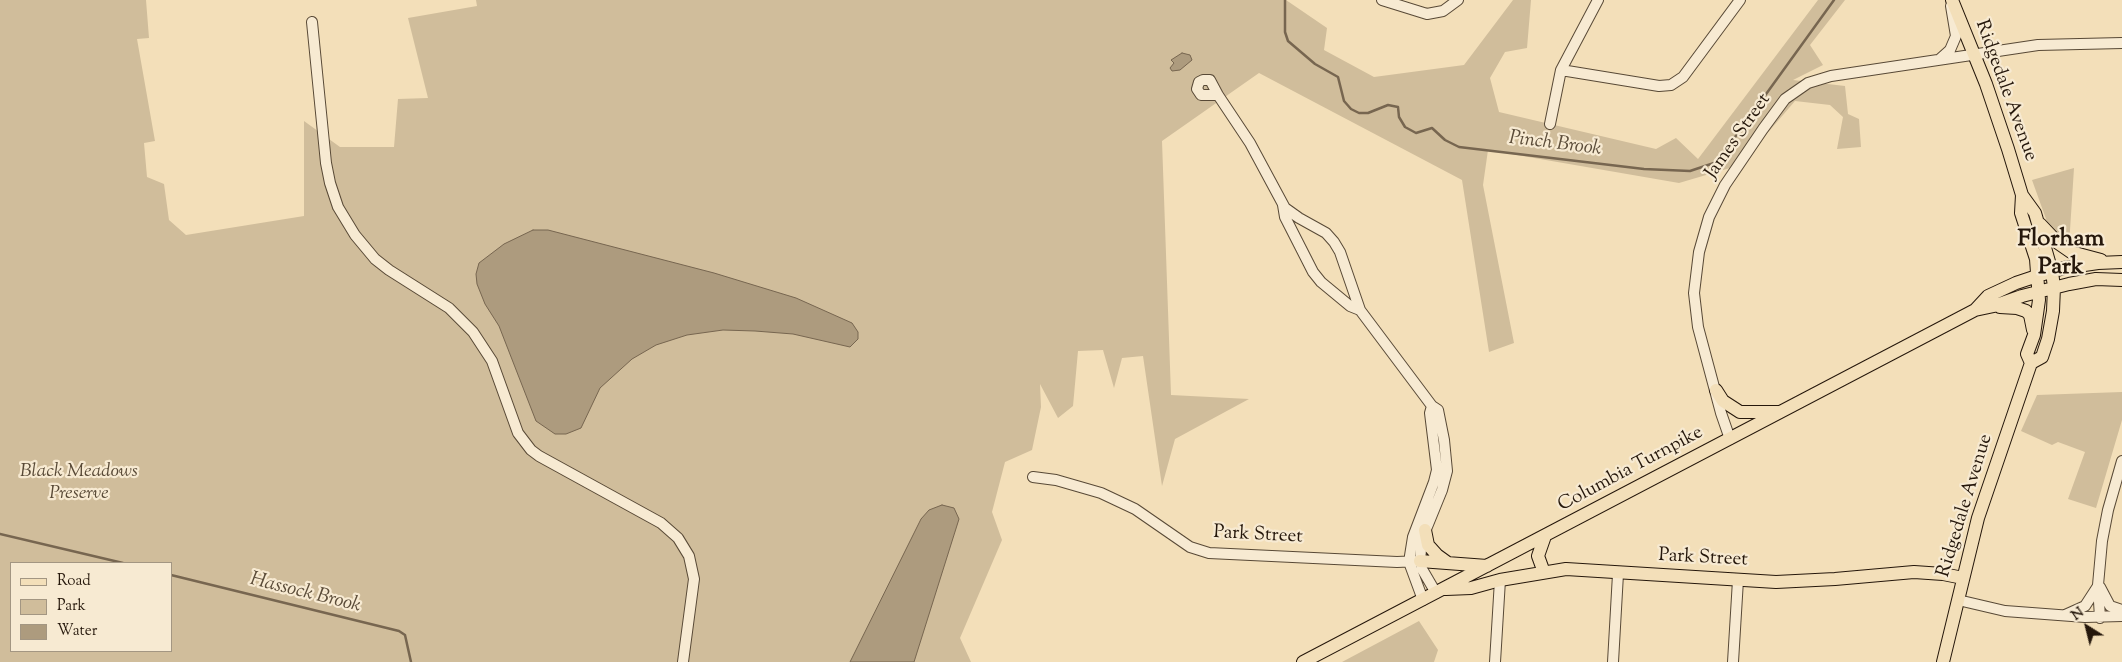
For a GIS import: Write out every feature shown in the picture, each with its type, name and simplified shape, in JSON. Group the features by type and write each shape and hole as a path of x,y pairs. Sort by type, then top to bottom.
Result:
{"main road":[{"name":"Ridgedale Avenue","path":"1951,0 1974,54 2007,144 2022,195 2035,213 2052,272 2054,287 2053,311 2048,339 2042,358 2031,363"},
{"name":"Ridgedale Avenue","path":"1943,662 1979,514 2031,363 2027,354 2034,335 2039,291 2036,259 2020,213 2022,195"},
{"path":"2037,221 2058,243 2072,252 2116,263"},
{"name":"Columbia Turnpike","path":"1975,310 1988,296 2016,283 2052,272 2081,266 2116,263"},
{"name":"Columbia Turnpike","path":"1303,662 1975,310 2054,287 2096,279 2122,280"},
{"path":"1994,306 2017,308 2026,311 2032,320 2034,335"},
{"path":"1716,390 1723,400 1740,412 1781,412"},
{"path":"1425,530 1428,545 1436,555 1450,564"},
{"path":"1542,567 1538,556 1545,536"},
{"path":"1415,561 1487,566"},
{"path":"1500,580 1503,575 1511,571 1542,567 1557,570"},
{"name":"Park Street","path":"1439,591 1471,588 1500,580 1539,575 1557,570 1738,580 1806,581 1914,572 1963,578"}],"street":[{"path":"1382,0 1427,14 1443,11 1458,0"},
{"path":"1550,124 1561,70 1598,0"},
{"path":"1561,70 1659,86 1671,85 1683,77 1740,0"},
{"path":"1940,60 1950,50 1956,36 1951,0"},
{"path":"312,22 326,163 338,207 355,234 375,259 449,308 473,332 492,361 518,432 531,450 661,523 678,538 689,556 694,579 683,662"},
{"name":"James Street","path":"1730,439 1721,413 1698,327 1695,309 1695,275 1703,233 1715,204 1763,129 1785,99 1815,80 1830,76 2050,44 2122,43"},
{"path":"1218,95 1250,144 1283,205 1294,216 1326,233 1334,242 1340,252 1360,310 1432,406 1438,410 1447,471 1442,490 1425,530 1415,561"},
{"path":"1283,205 1285,217 1313,272 1321,282 1350,306 1360,310"},
{"path":"1423,600 1415,561 1413,537 1434,482 1436,470 1430,413 1432,406"},
{"path":"2100,618 2099,585 2104,527 2122,461"},
{"name":"Park Street","path":"1034,477 1079,485 1124,502 1198,550 1209,553 1415,561"},
{"path":"1415,561 1439,591"},
{"path":"1613,662 1618,574"},
{"path":"1495,662 1500,580"},
{"path":"1733,662 1738,580"},
{"path":"2099,585 2110,606 2122,610"},
{"path":"2063,616 2085,606 2099,585"},
{"path":"1958,600 2005,612 2100,618 2122,616"}],"green space":[{"name":"Black Meadows Preserve","path":"0,0 146,0 149,38 137,39 155,141 144,143 147,177 164,184 169,220 186,235 304,216 304,121 340,147 394,147 398,99 428,98 408,18 477,6 476,0 1286,0 1327,28 1324,50 1374,77 1464,65 1513,0 1531,0 1527,48 1505,52 1490,78 1499,112 1656,149 1676,138 1698,159 1818,0 1845,0 1810,45 1823,65 1793,80 1845,86 1848,114 1859,119 1861,147 1837,149 1843,117 1830,105 1795,101 1740,165 1679,183 1488,150 1483,185 1514,343 1489,352 1462,180 1259,73 1162,141 1171,395 1249,399 1175,439 1162,486 1143,356 1122,358 1114,388 1103,350 1078,351 1073,406 1058,418 1040,384 1041,407 1032,450 1005,462 992,512 1002,540 960,638 971,662 0,662"},
{"path":"2074,168 2069,246 2050,230 2032,180"},
{"path":"2122,392 2122,420 2096,508 2068,499 2085,452 2058,442 2052,445 2021,431 2037,395"},
{"path":"1419,621 1438,650 1434,662 1342,662"}],"water":[{"path":"1182,53 1190,55 1192,60 1180,70 1172,71 1170,68 1174,63 1171,60"},
{"path":"533,230 548,230 714,273 796,298 852,323 858,332 858,339 850,347 793,334 755,331 723,330 687,335 656,345 632,359 600,388 581,428 566,434 555,434 536,421 499,326 485,304 477,284 476,274 479,263 504,244"},
{"path":"942,505 954,508 959,519 914,662 850,662 921,519 929,510"}],"waterway":[{"name":"Pinch Brook","path":"1285,0 1285,32 1288,41 1315,64 1338,77 1344,101 1351,109 1359,113 1368,113 1388,105 1398,107 1399,117 1405,127 1416,133 1432,128 1445,140 1459,147 1644,169 1690,171 1717,162 1834,0"},
{"name":"Hassock Brook","path":"0,534 119,562"},
{"name":"Hassock Brook","path":"172,575 399,631 405,635 411,662"}],"district":[{"name":"Florham Park","path":"2061,255"}]}
